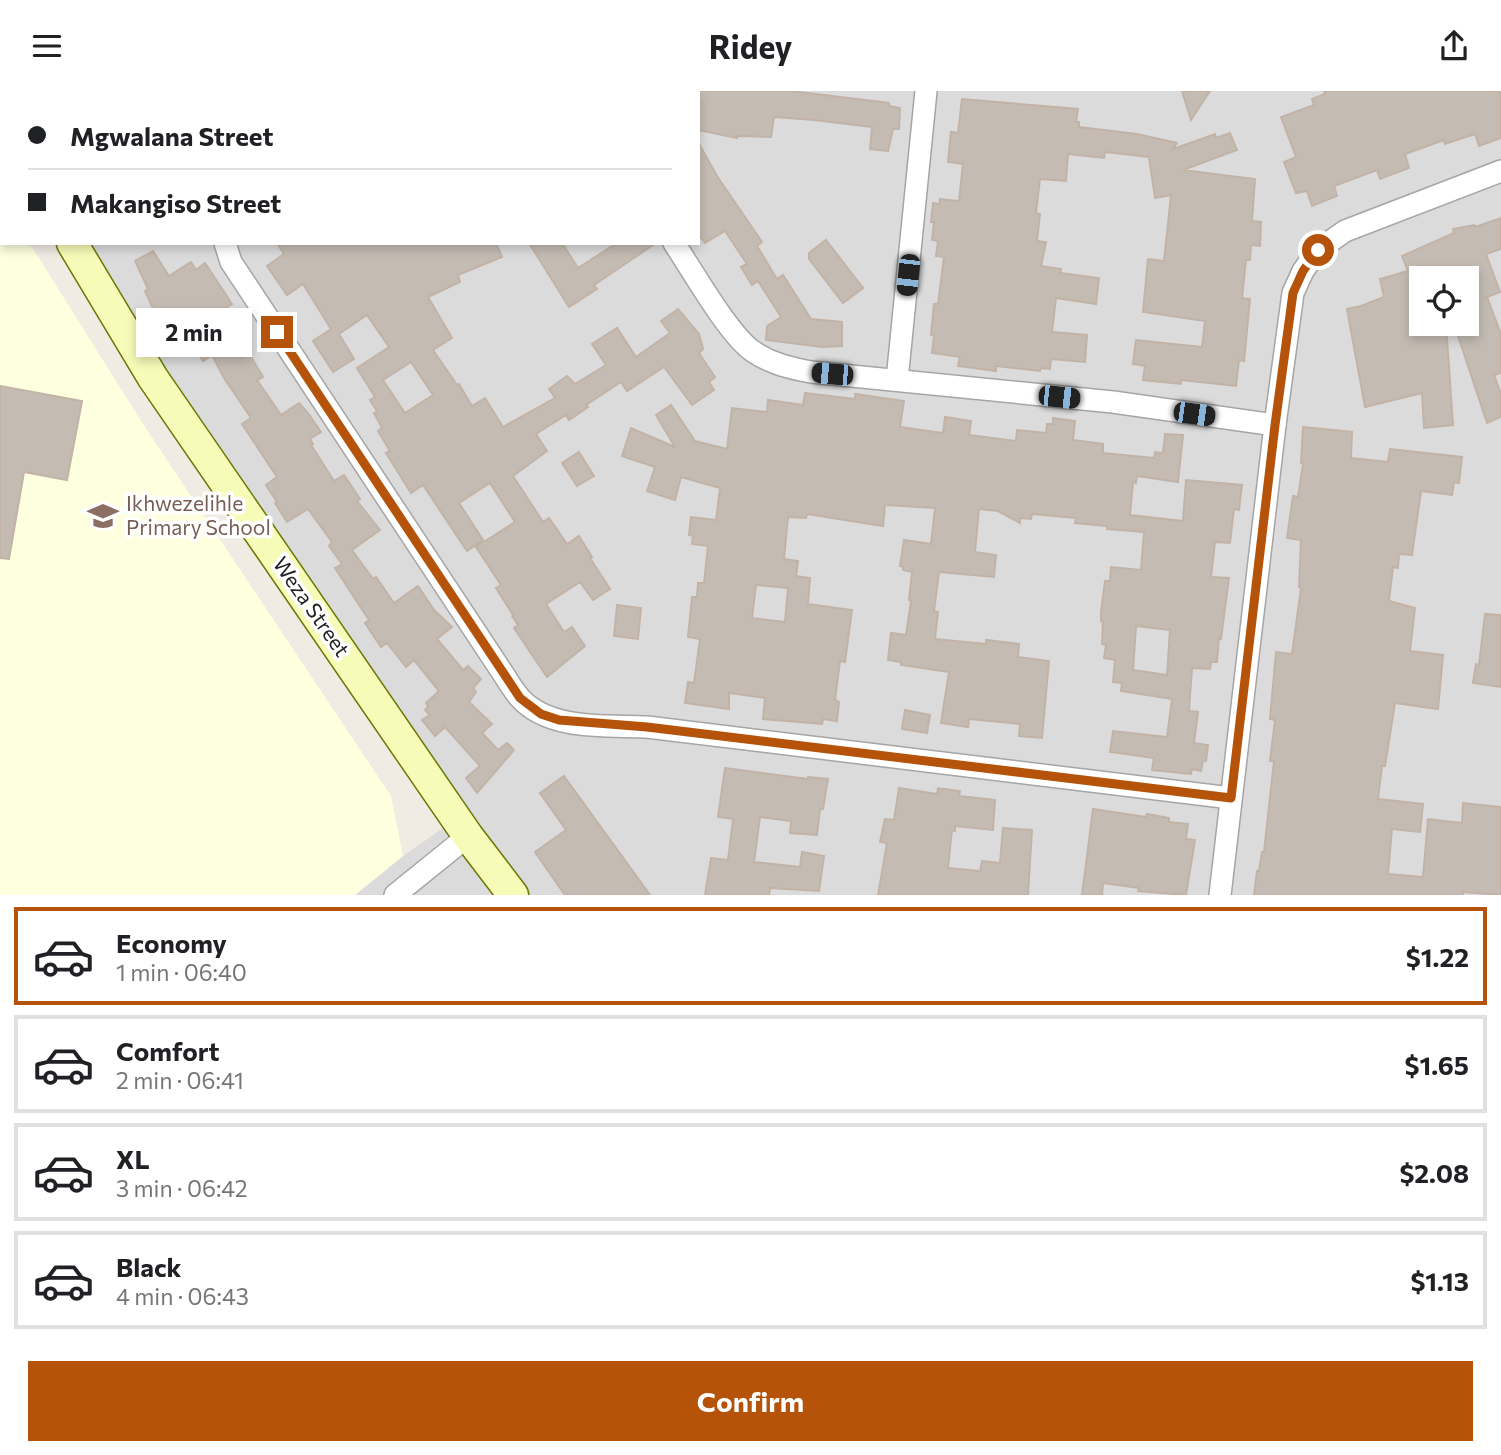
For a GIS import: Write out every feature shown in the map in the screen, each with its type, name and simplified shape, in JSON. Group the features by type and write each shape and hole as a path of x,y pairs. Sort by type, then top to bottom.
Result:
{"street":[{"path":"897,380 926,91"},
{"path":"1220,895 1293,293 1303,271 1318,250 1331,239 1345,231 1501,171"},
{"name":"Weza Street","path":"73,245 153,377 468,836 513,895"},
{"path":"226,245 231,262 504,675 520,698 541,714 582,724 647,727 1231,798"},
{"path":"675,245 736,336 752,351 777,365 810,372 1113,402 1275,425"},
{"path":"395,895 468,836"}],"shaded area":[{"path":"700,91 1501,91 1501,895 355,895 403,856 456,819 77,245 700,245"},
{"name":"Ikhwezelihle Primary School","path":"0,245 26,245 32,247 143,424 391,796 403,856 355,895 0,895"}],"building":[{"path":"700,91 791,91 889,103 889,106 900,108 899,129 893,129 888,151 870,149 872,127 814,120 774,117 771,137 737,138 700,130"},
{"path":"1182,91 1210,91 1191,120"},
{"path":"1324,91 1501,91 1501,138 1479,146 1475,134 1445,144 1444,140 1405,154 1409,168 1380,179 1377,170 1334,186 1337,196 1312,206 1307,191 1296,193 1284,162 1296,157 1281,117 1314,105 1312,99 1325,94"},
{"path":"962,99 1078,109 1076,122 1079,122 1079,127 1137,134 1177,143 1173,149 1215,134 1216,138 1230,133 1237,150 1183,170 1255,179 1252,221 1261,222 1260,246 1251,245 1250,260 1246,260 1242,298 1250,299 1244,361 1239,360 1236,386 1181,380 1181,384 1143,380 1145,366 1133,364 1136,340 1202,347 1205,321 1143,312 1148,259 1164,261 1171,195 1155,198 1149,157 1105,152 1104,158 1068,154 1066,181 1040,179 1036,213 1040,214 1037,241 1046,242 1041,266 1061,269 1060,273 1099,278 1096,304 1056,298 1052,332 1087,335 1085,362 1051,359 1050,369 1041,368 1040,371 996,366 996,371 958,366 960,357 932,353 934,304 938,304 944,257 936,256 938,241 932,240 933,203 940,204 940,199 959,201 963,164 948,162 951,132 958,133"},
{"path":"700,146 717,176 762,242 757,246 777,279 783,275 811,319 842,322 842,346 822,347 766,340 767,326 781,317 758,281 752,285 741,267 747,264 725,231 705,243 700,237"},
{"path":"1501,218 1501,249 1486,254 1500,292 1487,297 1501,334 1501,373 1494,375 1501,394 1501,417 1487,423 1458,336 1479,336 1479,266 1409,266 1409,336 1447,336 1453,425 1424,428 1422,393 1365,407 1347,309 1384,297 1380,279 1408,271 1402,256 1454,233 1453,229 1475,227"},
{"path":"826,240 863,288 843,303 809,259 809,253"},
{"path":"278,245 497,245 502,257 458,275 460,282 428,297 452,338 433,350 472,406 485,398 503,427 555,398 549,389 567,376 575,384 606,365 592,344 617,328 636,357 670,333 661,321 678,309 699,334 703,349 699,353 715,377 709,382 714,390 692,405 664,367 627,391 621,382 569,420 566,415 536,434 547,451 513,476 543,522 549,518 567,544 579,536 610,589 593,600 580,582 546,604 564,632 572,627 585,646 547,677 514,628 518,625 496,588 501,585 476,547 515,522 490,483 459,503 483,540 467,551 423,485 411,493 386,453 390,451 378,431 382,428 374,413 377,411 370,400 375,397 357,368 389,347 367,315 339,334 354,359 333,372 313,341 331,329 303,284 287,295 267,266 284,254","holes":["411,362 433,395 405,413 383,380"]},
{"path":"530,245 563,245 578,268 614,245 653,245 594,285 597,289 569,307"},
{"path":"153,251 169,276 191,262 196,270 205,263 232,304 215,319 238,352 245,347 263,377 257,380 281,415 299,403 308,413 321,432 310,439 313,444 311,445 334,481 344,475 360,499 357,501 380,530 352,550 394,603 418,586 434,610 452,627 437,639 463,670 468,666 481,679 473,688 476,692 469,702 492,724 482,733 498,750 507,743 514,750 477,793 466,778 480,766 445,727 435,736 422,720 430,715 425,710 428,707 426,703 439,691 414,660 406,667 387,643 381,647 365,623 369,620 335,568 342,564 329,546 332,542 308,509 287,522 275,503 277,502 266,485 277,477 242,424 251,418 212,355 203,361 182,330 168,341 145,291 148,289 135,261"},
{"path":"0,386 82,401 67,480 24,472 9,559 0,558"},
{"path":"805,393 855,399 855,394 904,401 900,427 943,433 945,417 971,421 969,435 1016,441 1017,430 1046,433 1047,424 1053,424 1053,418 1075,421 1073,440 1103,444 1103,453 1154,458 1155,452 1163,453 1165,434 1183,435 1178,482 1137,476 1136,483 1133,482 1130,515 1183,521 1186,480 1242,485 1239,510 1234,509 1230,543 1215,542 1211,577 1229,578 1217,662 1211,662 1210,669 1192,668 1189,711 1198,712 1194,743 1208,745 1206,761 1203,761 1201,771 1192,769 1191,774 1152,770 1154,758 1110,752 1113,731 1167,737 1172,699 1121,691 1122,683 1113,682 1115,660 1104,658 1106,645 1102,644 1101,612 1105,581 1110,581 1111,567 1141,570 1144,532 1075,523 1076,518 1032,514 1031,519 1020,518 1020,523 998,511 979,509 975,552 996,555 994,577 939,572 934,611 938,612 935,639 1019,644 1018,657 1049,661 1042,738 1019,736 1020,724 969,719 968,727 941,723 949,672 901,665 901,662 888,660 891,633 906,635 911,601 912,572 903,570 900,566 904,540 931,544 935,508 885,505 883,526 807,514 806,518 788,517 784,559 798,561 796,576 810,578 808,604 852,610 845,662 840,661 835,700 839,702 837,721 823,719 822,724 763,719 765,698 729,693 729,709 685,703 688,682 694,683 700,639 688,637 692,597 697,597 698,583 704,583 708,546 692,544 693,536 689,535 691,517 716,520 720,488 681,477 675,500 647,491 655,467 622,456 631,428 675,447 656,415 671,405 695,441 727,449 732,408 767,412 768,400 803,405","holes":["756,585 788,588 785,622 752,618","1136,626 1170,630 1167,675 1133,670"]},
{"path":"1303,427 1352,432 1351,458 1388,462 1390,449 1462,457 1459,483 1454,482 1452,495 1421,491 1412,555 1399,554 1398,568 1393,567 1389,601 1415,608 1410,651 1443,655 1438,709 1395,703 1378,799 1423,804 1420,832 1392,829 1388,874 1423,877 1428,819 1462,823 1463,803 1501,807 1501,895 1463,892 1463,895 1254,895 1257,871 1264,852 1274,761 1270,761 1275,720 1270,719 1276,652 1292,654 1301,588 1301,540 1287,538 1293,496 1298,497 1303,464"},
{"path":"579,452 594,476 577,486 562,463"},
{"path":"617,605 641,608 638,639 614,636"},
{"path":"1485,614 1501,615 1501,687 1473,683 1476,664 1479,665"},
{"path":"905,710 930,715 927,733 902,729"},
{"path":"725,768 808,779 828,779 817,835 790,833 791,821 760,817 754,862 800,867 802,852 824,856 819,891 770,888 769,895 705,895 711,858 728,860 733,819 718,817"},
{"path":"564,776 650,895 565,895 535,852 566,830 540,793"},
{"path":"899,788 937,794 938,788 960,791 959,796 995,800 993,830 955,826 955,831 952,830 948,868 980,871 982,861 1000,863 1003,828 1032,830 1028,895 878,895 887,843 880,842 885,819 894,820"},
{"path":"1093,809 1146,817 1147,814 1169,818 1169,822 1188,824 1186,839 1195,840 1186,895 1138,891 1139,888 1103,883 1102,895 1082,895"}],"place":[{"name":"Ikhwezelihle Primary School","path":"103,516"}],"route":[{"path":"277,332 520,698 547,717 582,724 647,727 1231,798 1293,293 1303,271 1318,250"}]}
